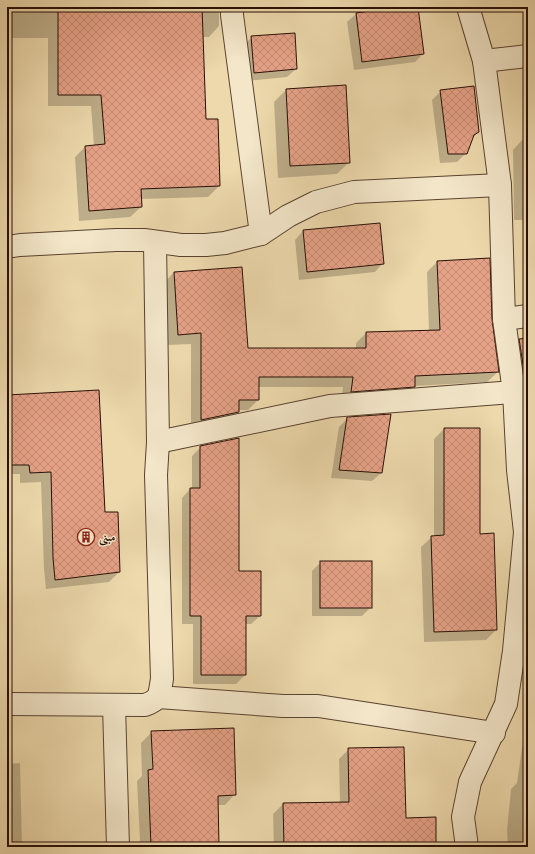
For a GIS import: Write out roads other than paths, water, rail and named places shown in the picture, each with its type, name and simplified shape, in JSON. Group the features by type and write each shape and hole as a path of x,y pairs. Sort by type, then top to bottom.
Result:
{"street":[{"path":"232,7 261,234"},
{"path":"467,847 463,816 470,782 494,733 506,704 514,650 526,532 518,470 514,392 504,320 500,185 484,61 468,7"},
{"path":"484,61 528,56"},
{"path":"7,247 78,241 144,240 181,245 225,243 261,234 288,216 316,202 354,192 500,185"},
{"path":"7,704 146,705 155,701 158,697 162,679 156,475 158,442 155,242"},
{"path":"504,320 528,316"},
{"path":"158,442 330,406 514,392"},
{"path":"158,697 283,706 318,706 494,733"},
{"path":"114,705 118,847"}],"place":[{"name":"مبنى","path":"86,537"}]}
